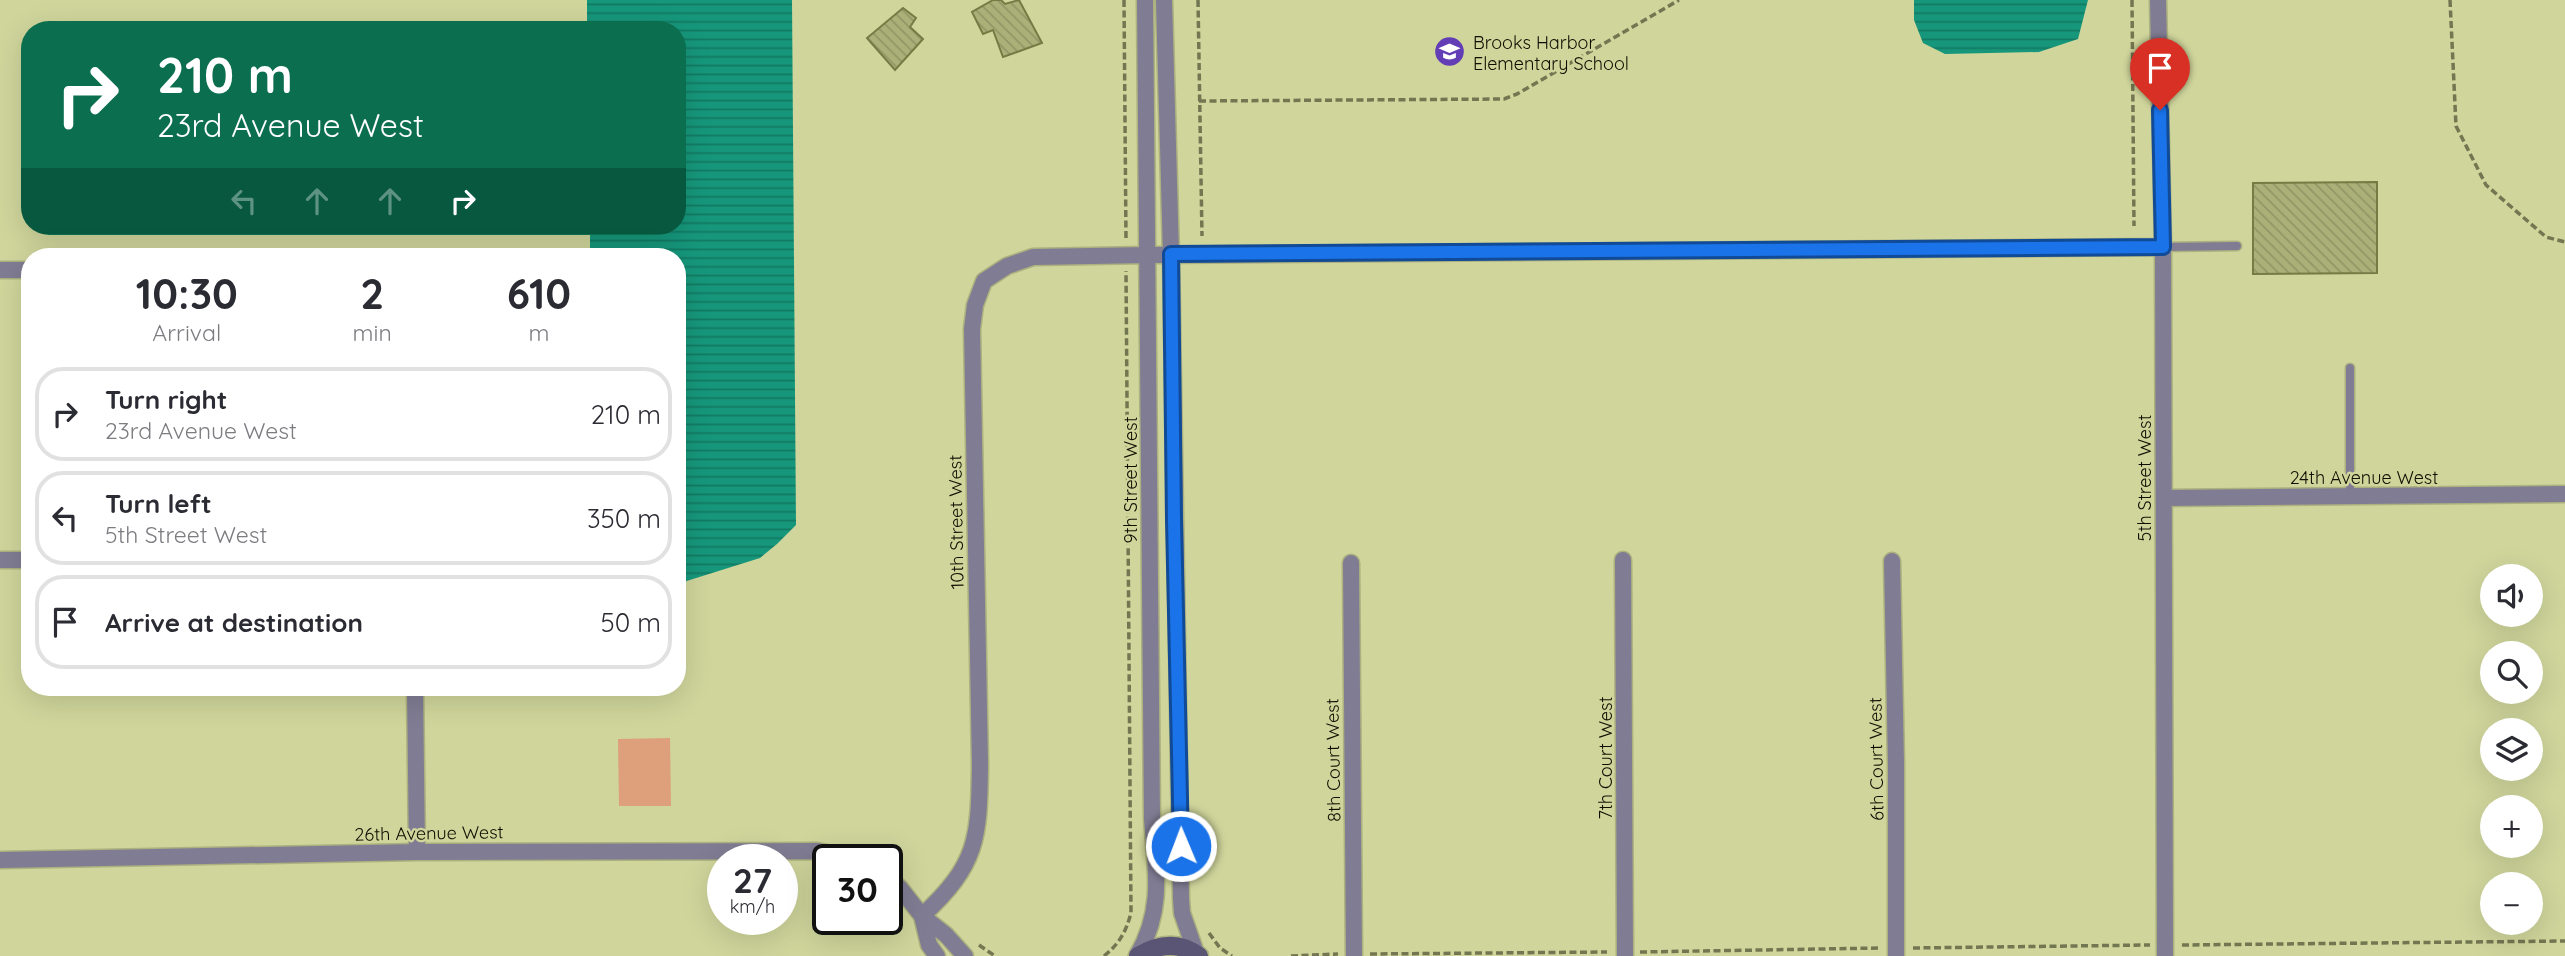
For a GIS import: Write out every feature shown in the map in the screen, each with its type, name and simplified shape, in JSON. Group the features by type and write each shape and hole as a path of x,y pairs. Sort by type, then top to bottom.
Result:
{"street":[{"name":"9th Street West","path":"1138,956 1151,929 1157,891 1152,818 1146,0"},
{"path":"1164,0 1171,254 1181,899 1182,913 1198,955"},
{"name":"5th Street West","path":"2158,0 2163,247 2165,951"},
{"name":"10th Street West","path":"922,916 958,879 970,857 977,835 979,808 972,329 975,304 984,281 1007,266 1033,257 1171,254 2163,247"},
{"path":"0,270 21,270"},
{"name":"24th Avenue West","path":"2164,498 2565,494"},
{"path":"0,561 21,560"},
{"name":"7th Court West","path":"1623,560 1625,954"},
{"name":"6th Court West","path":"1892,561 1896,952"},
{"name":"8th Court West","path":"1351,563 1354,955"},
{"path":"415,696 417,852"},
{"name":"26th Avenue West","path":"0,860 417,852 812,851"},
{"path":"903,892 922,916 946,934 965,956"},
{"path":"922,916 929,945 936,956"},
{"path":"1138,956 1151,948 1166,945 1182,947 1198,955"}],"lane":[{"path":"2163,247 2237,246"},
{"path":"2350,368 2350,496"}],"path":[{"path":"1104,956 1118,943 1127,928 1130,913 1124,0"},
{"path":"1198,0 1202,236"},
{"path":"1199,101 1504,99 1679,0"},
{"path":"2133,0 2134,226"},
{"path":"2450,0 2456,126 2486,185 2546,237 2565,242"},
{"path":"1204,924 1220,948 1232,956"},
{"path":"1291,956 2165,951 2565,941"}],"shaded area":[{"path":"670,738 671,806 619,806 618,739"}],"water":[{"path":"587,0 792,0 796,525 760,558 686,581 686,248 590,248 590,235 686,235 686,21 587,21"},
{"path":"1914,0 2088,0 2078,39 2039,52 1945,54 1923,43 1914,20"}],"building":[{"path":"993,0 1001,0 1005,4 1019,0 1042,43 1003,57 993,30 983,34 972,12"},
{"path":"903,8 916,18 910,27 923,39 895,70 867,38"},
{"path":"2377,182 2377,273 2253,274 2253,183"}],"place":[{"name":"Brooks Harbor Elementary School","path":"1450,52"}],"route":[{"path":"1181,846 1171,254 2163,247 2160,110"}]}
